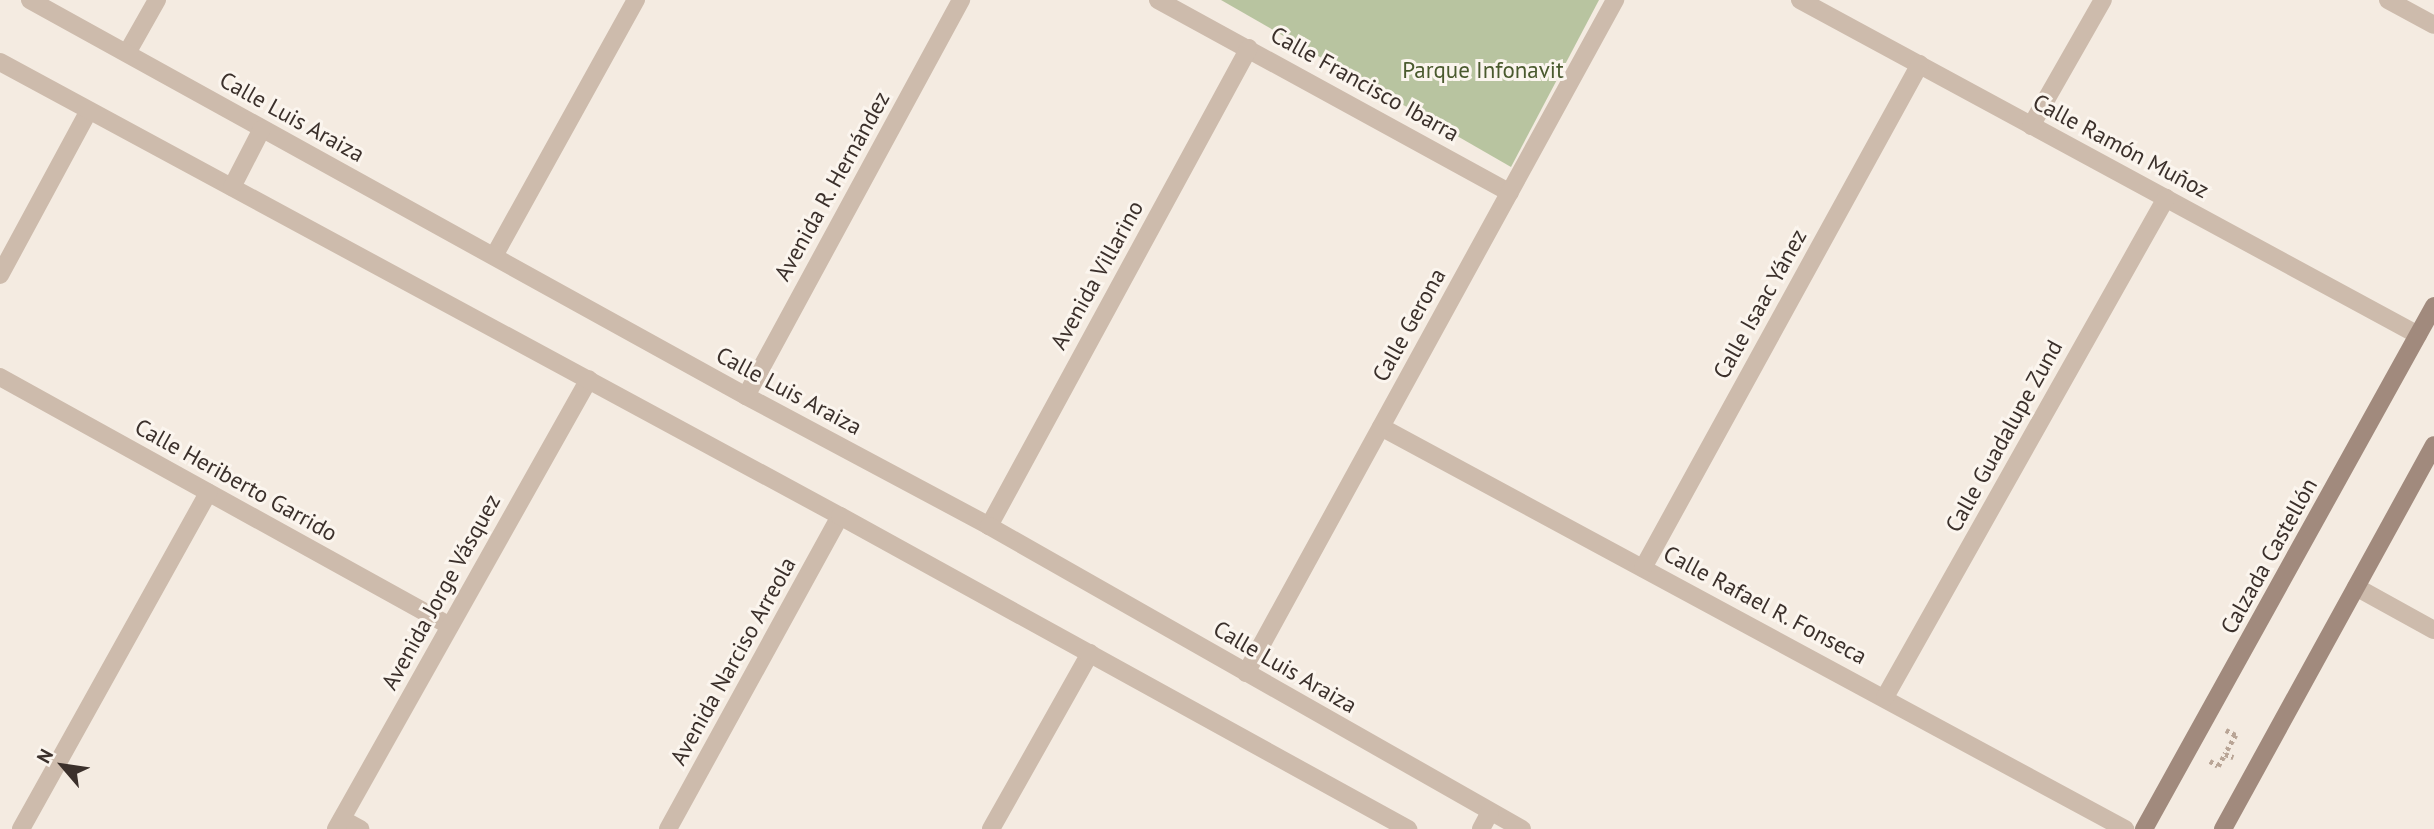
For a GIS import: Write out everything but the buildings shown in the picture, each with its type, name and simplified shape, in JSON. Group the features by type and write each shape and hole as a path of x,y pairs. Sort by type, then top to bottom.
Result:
{"main road":[{"name":"Calzada Castellón","path":"2144,829 2434,306"},
{"path":"2223,829 2434,445"}],"street":[{"name":"Calle Luis Araiza","path":"30,0 746,396 989,526 1522,829"},
{"path":"127,53 157,0"},
{"path":"494,256 636,0"},
{"name":"Avenida R. Hernández","path":"746,396 961,0"},
{"name":"Calle Francisco Ibarra","path":"1158,0 1510,193"},
{"name":"Calle Gerona","path":"1245,673 1615,0"},
{"name":"Calle Ramón Muñoz","path":"1800,0 2418,335"},
{"path":"2031,126 2102,0"},
{"path":"2388,0 2434,25"},
{"name":"Avenida Villarino","path":"989,526 1249,48"},
{"path":"0,62 88,112 589,379 1408,829"},
{"name":"Calle Isaac Yánez","path":"1643,568 1920,64"},
{"path":"0,275 88,112"},
{"path":"232,187 262,129"},
{"name":"Calle Guadalupe Zund","path":"1885,697 2166,198"},
{"name":"Calle Heriberto Garrido","path":"0,377 450,626"},
{"name":"Avenida Jorge Vásquez","path":"339,824 589,379"},
{"name":"Calle Rafael R. Fonseca","path":"1381,427 2125,829"},
{"path":"21,829 208,493"},
{"name":"Avenida Narciso Arreola","path":"668,829 840,516"},
{"path":"2356,587 2434,630"},
{"path":"991,829 1090,653"},
{"path":"1481,829 1490,812"},
{"path":"339,824 360,829"}],"path":[{"path":"2207,719 2236,735 2225,754 2256,769"}],"green space":[{"name":"Parque Infonavit","path":"1221,0 1599,0 1511,167"}]}
